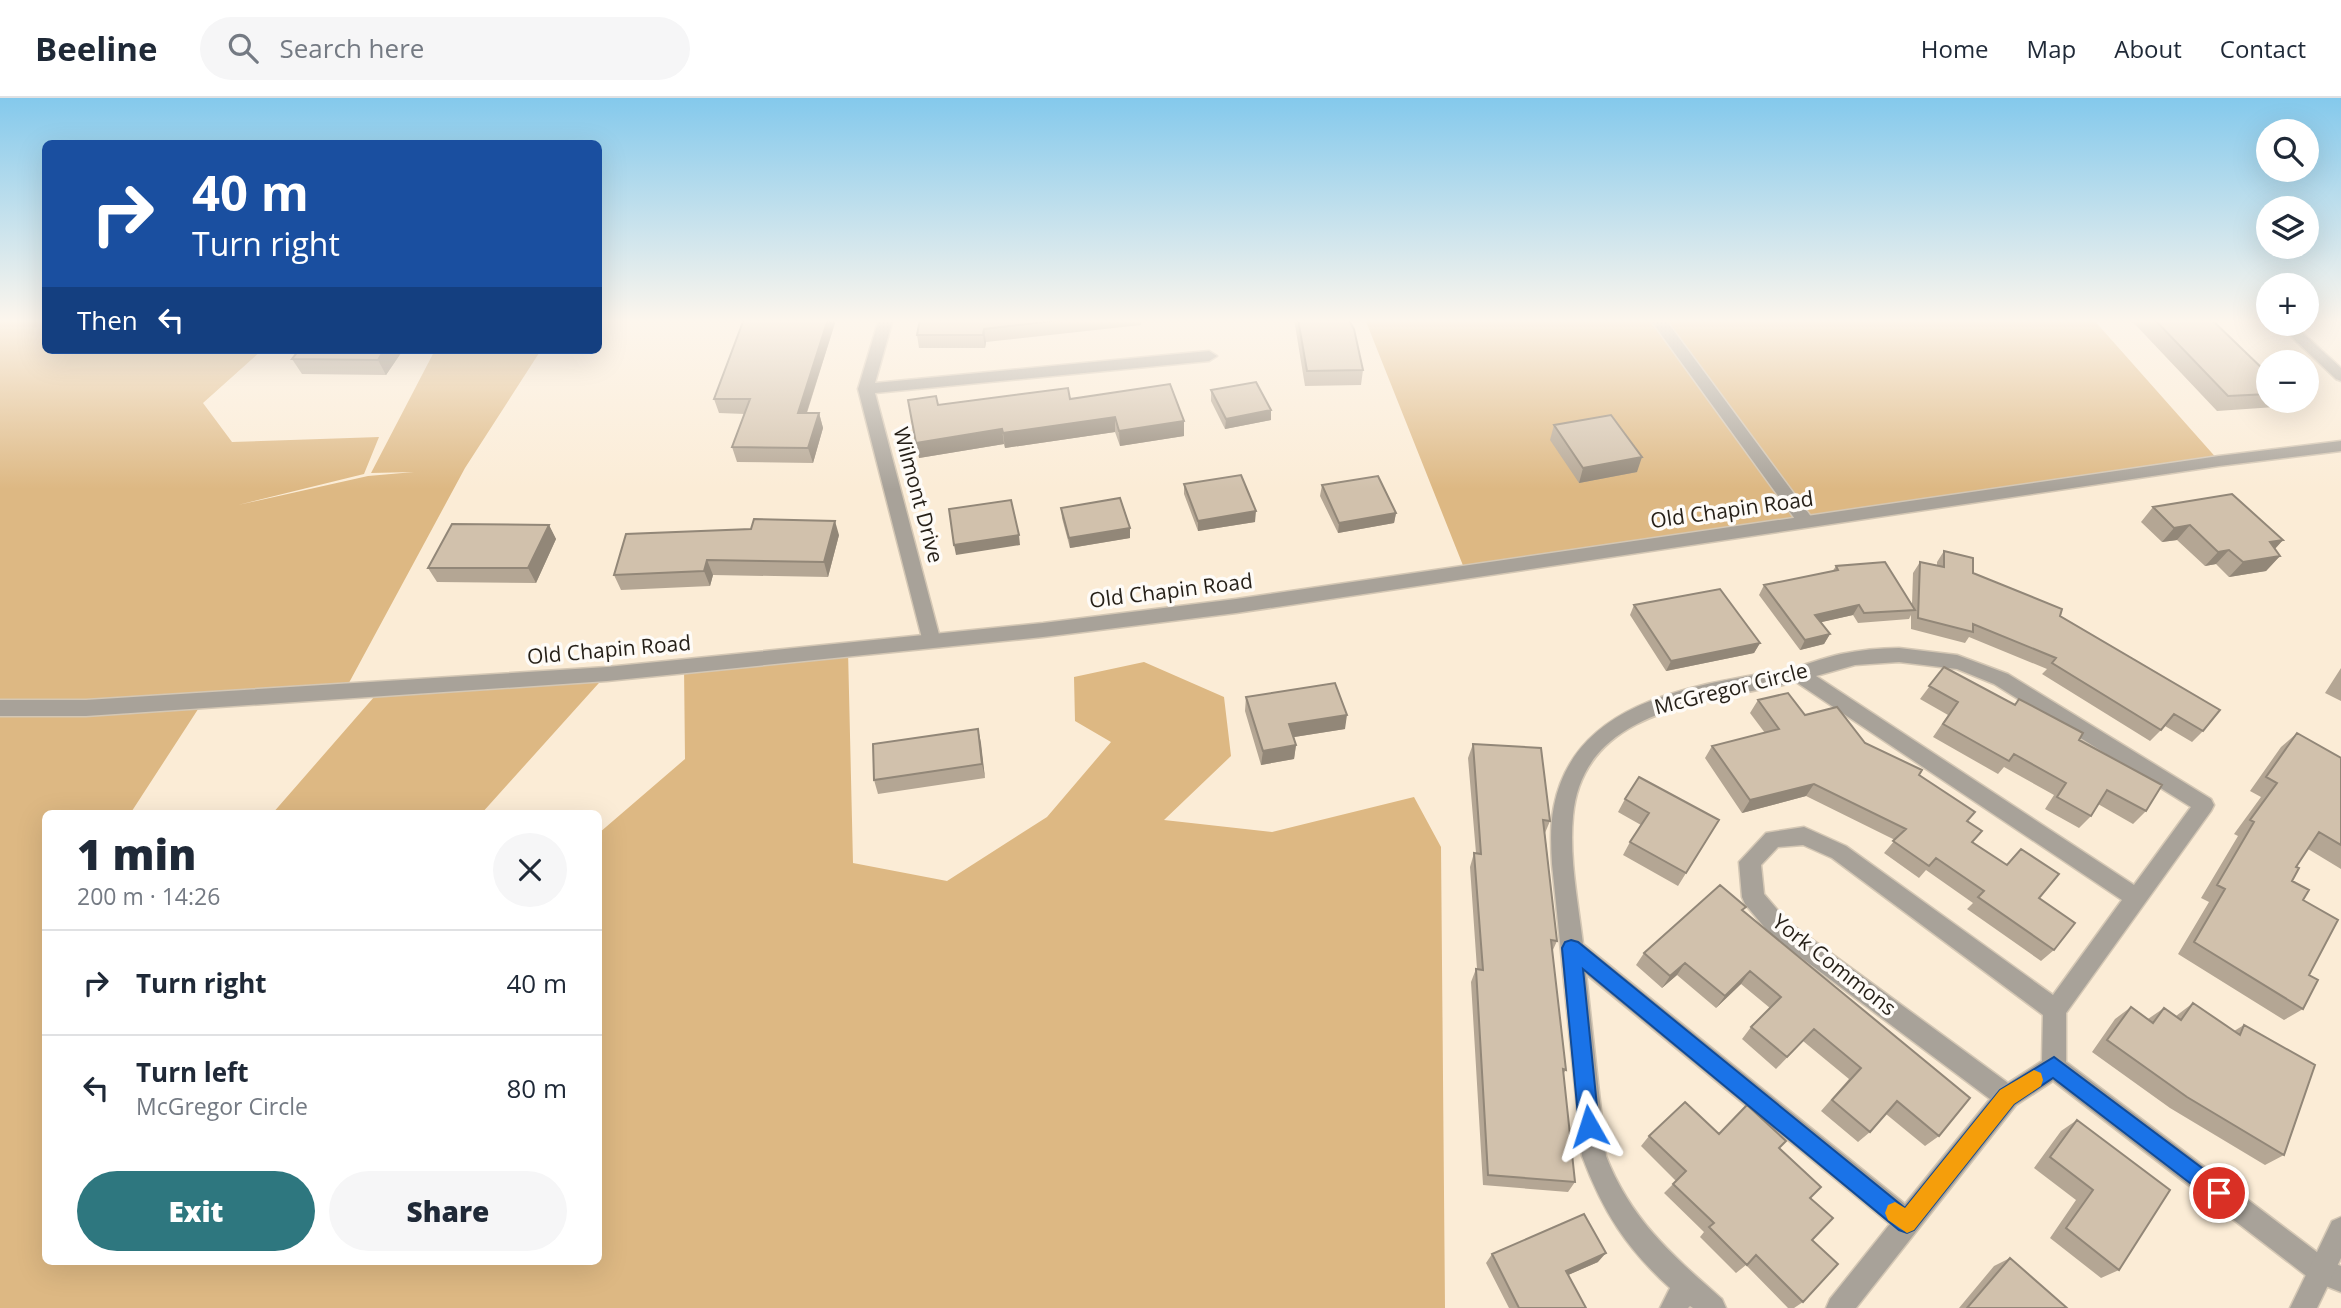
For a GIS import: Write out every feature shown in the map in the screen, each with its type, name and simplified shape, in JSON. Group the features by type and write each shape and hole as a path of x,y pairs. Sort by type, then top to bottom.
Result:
{"street":[{"path":"870,375 866,389 1007,375"},
{"path":"1698,375 1806,522"},
{"name":"Wilmont Drive","path":"866,389 932,642"},
{"name":"Old Chapin Road","path":"0,708 86,708 532,680 932,642 1236,606 2341,446"},
{"name":"McGregor Circle","path":"1713,1308 1681,1297 1620,1217 1601,1176 1589,1126 1563,864 1562,822 1571,783 1590,750 1619,724 1654,705 1674,698 1799,674 1844,661 1887,656 1934,657 1958,662 2007,681 2204,805 2136,898"},
{"path":"1799,674 2136,898 2055,1010 2054,1067"},
{"name":"York Commons","path":"2007,1097 1779,928 1753,897 1750,862 1773,839 1804,836 1839,852 2055,1010"},
{"path":"1571,948 1907,1222"},
{"path":"1839,1308 2007,1097 2054,1067"},
{"path":"2054,1067 2332,1275"},
{"path":"2303,1308 2332,1275 2341,1230"}],"shaded area":[{"path":"0,375 234,375 203,403 232,442 379,437 364,474 238,505 368,476 414,472 371,473 422,375 525,375 465,468 344,692 204,700 133,810 42,810 42,1265 602,1265 602,830 685,759 684,666 848,650 853,863 947,881 1047,817 1111,742 1075,721 1074,677 1144,662 1224,697 1231,756 1164,820 1272,832 1414,797 1441,847 1445,1308 0,1308"},
{"path":"1387,375 2143,375 2219,461 1466,573"},
{"path":"607,674 485,810 275,810 381,689"}],"building":[{"path":"723,375 810,375 798,413 819,413 808,448 732,447 750,399 714,399"},
{"path":"2208,375 2256,375 2256,395 2228,396"},
{"path":"1256,382 1271,410 1226,419 1211,390"},
{"path":"1170,384 1184,421 1119,431 1115,417 1003,433 1002,429 916,443 908,400 936,396 938,405 1068,388 1070,399"},
{"path":"1611,415 1642,457 1583,468 1554,425"},
{"path":"1241,475 1256,511 1198,521 1184,484"},
{"path":"1378,476 1396,513 1339,523 1322,485"},
{"path":"2232,494 2283,540 2270,542 2280,556 2243,562 2229,550 2218,552 2190,525 2174,528 2153,507"},
{"path":"1120,498 1130,528 1069,538 1061,508"},
{"path":"1011,500 1019,535 954,545 949,509"},
{"path":"754,519 835,521 824,562 707,560 704,571 614,575 626,534 751,529"},
{"path":"452,524 549,525 528,568 428,568"},
{"path":"1944,551 1973,558 1973,573 2062,609 2060,616 2220,710 2203,731 2174,714 2161,730 2052,663 2056,658 1973,624 1973,632 1918,618 1920,562 1944,567"},
{"path":"1885,562 1915,610 1864,613 1859,605 1815,615 1830,634 1805,640 1764,585 1838,570 1836,566"},
{"path":"1720,589 1760,643 1671,661 1634,605"},
{"path":"1944,667 2015,705 2019,699 2083,733 2079,740 2162,785 2146,811 2107,790 2091,816 2057,797 2066,783 2014,754 2009,761 1943,724 1958,702 1929,686"},
{"path":"1335,683 1347,715 1289,724 1296,745 1263,751 1246,697"},
{"path":"1788,693 1805,715 1837,707 1865,743 1922,770 1919,775 1975,812 1967,821 1982,831 1972,842 2007,865 2021,849 2059,874 2039,898 2075,923 2054,950 1978,897 1984,891 1936,858 1929,866 1893,841 1906,829 1814,784 1750,800 1712,746 1779,729 1758,700"},
{"path":"978,729 982,764 874,780 873,744"},
{"path":"2297,733 2341,758 2341,845 2319,832 2296,867 2299,868 2292,881 2309,890 2303,900 2338,920 2309,975 2318,980 2303,1009 2194,942 2225,889 2217,885 2254,822 2250,820 2277,783 2266,777"},
{"path":"1473,744 1541,748 1550,821 1543,820 1557,941 1551,940 1575,1182 1488,1175 1476,969 1483,970 1474,853 1481,854"},
{"path":"1639,777 1719,820 1686,873 1630,842 1649,813 1625,799"},
{"path":"1720,885 1746,907 1742,910 1970,1098 1939,1136 1897,1101 1870,1132 1832,1100 1861,1068 1814,1029 1787,1057 1751,1027 1781,997 1750,971 1725,996 1685,963 1670,976 1644,953"},
{"path":"2193,1003 2240,1035 2244,1025 2315,1065 2284,1155 2187,1097 2107,1040 2131,1007 2153,1023 2164,1008 2181,1020"},
{"path":"1685,1102 1719,1134 1747,1105 1786,1141 1779,1148 1821,1187 1810,1198 1833,1218 1812,1240 1838,1264 1803,1302 1756,1255 1747,1265 1709,1227 1714,1223 1673,1184 1686,1171 1649,1136"},
{"path":"2077,1120 2170,1190 2119,1270 2066,1228 2093,1190 2050,1157"},
{"path":"1584,1214 1606,1253 1566,1271 1586,1308 1519,1308 1492,1254"},
{"path":"2010,1258 2067,1308 1967,1308"}],"slow traffic":[{"path":"1895,1213 1907,1222 2007,1097 2034,1080"}],"route":[{"path":"1589,1126 1571,948 1907,1222 2007,1097 2054,1067 2219,1193"}]}
